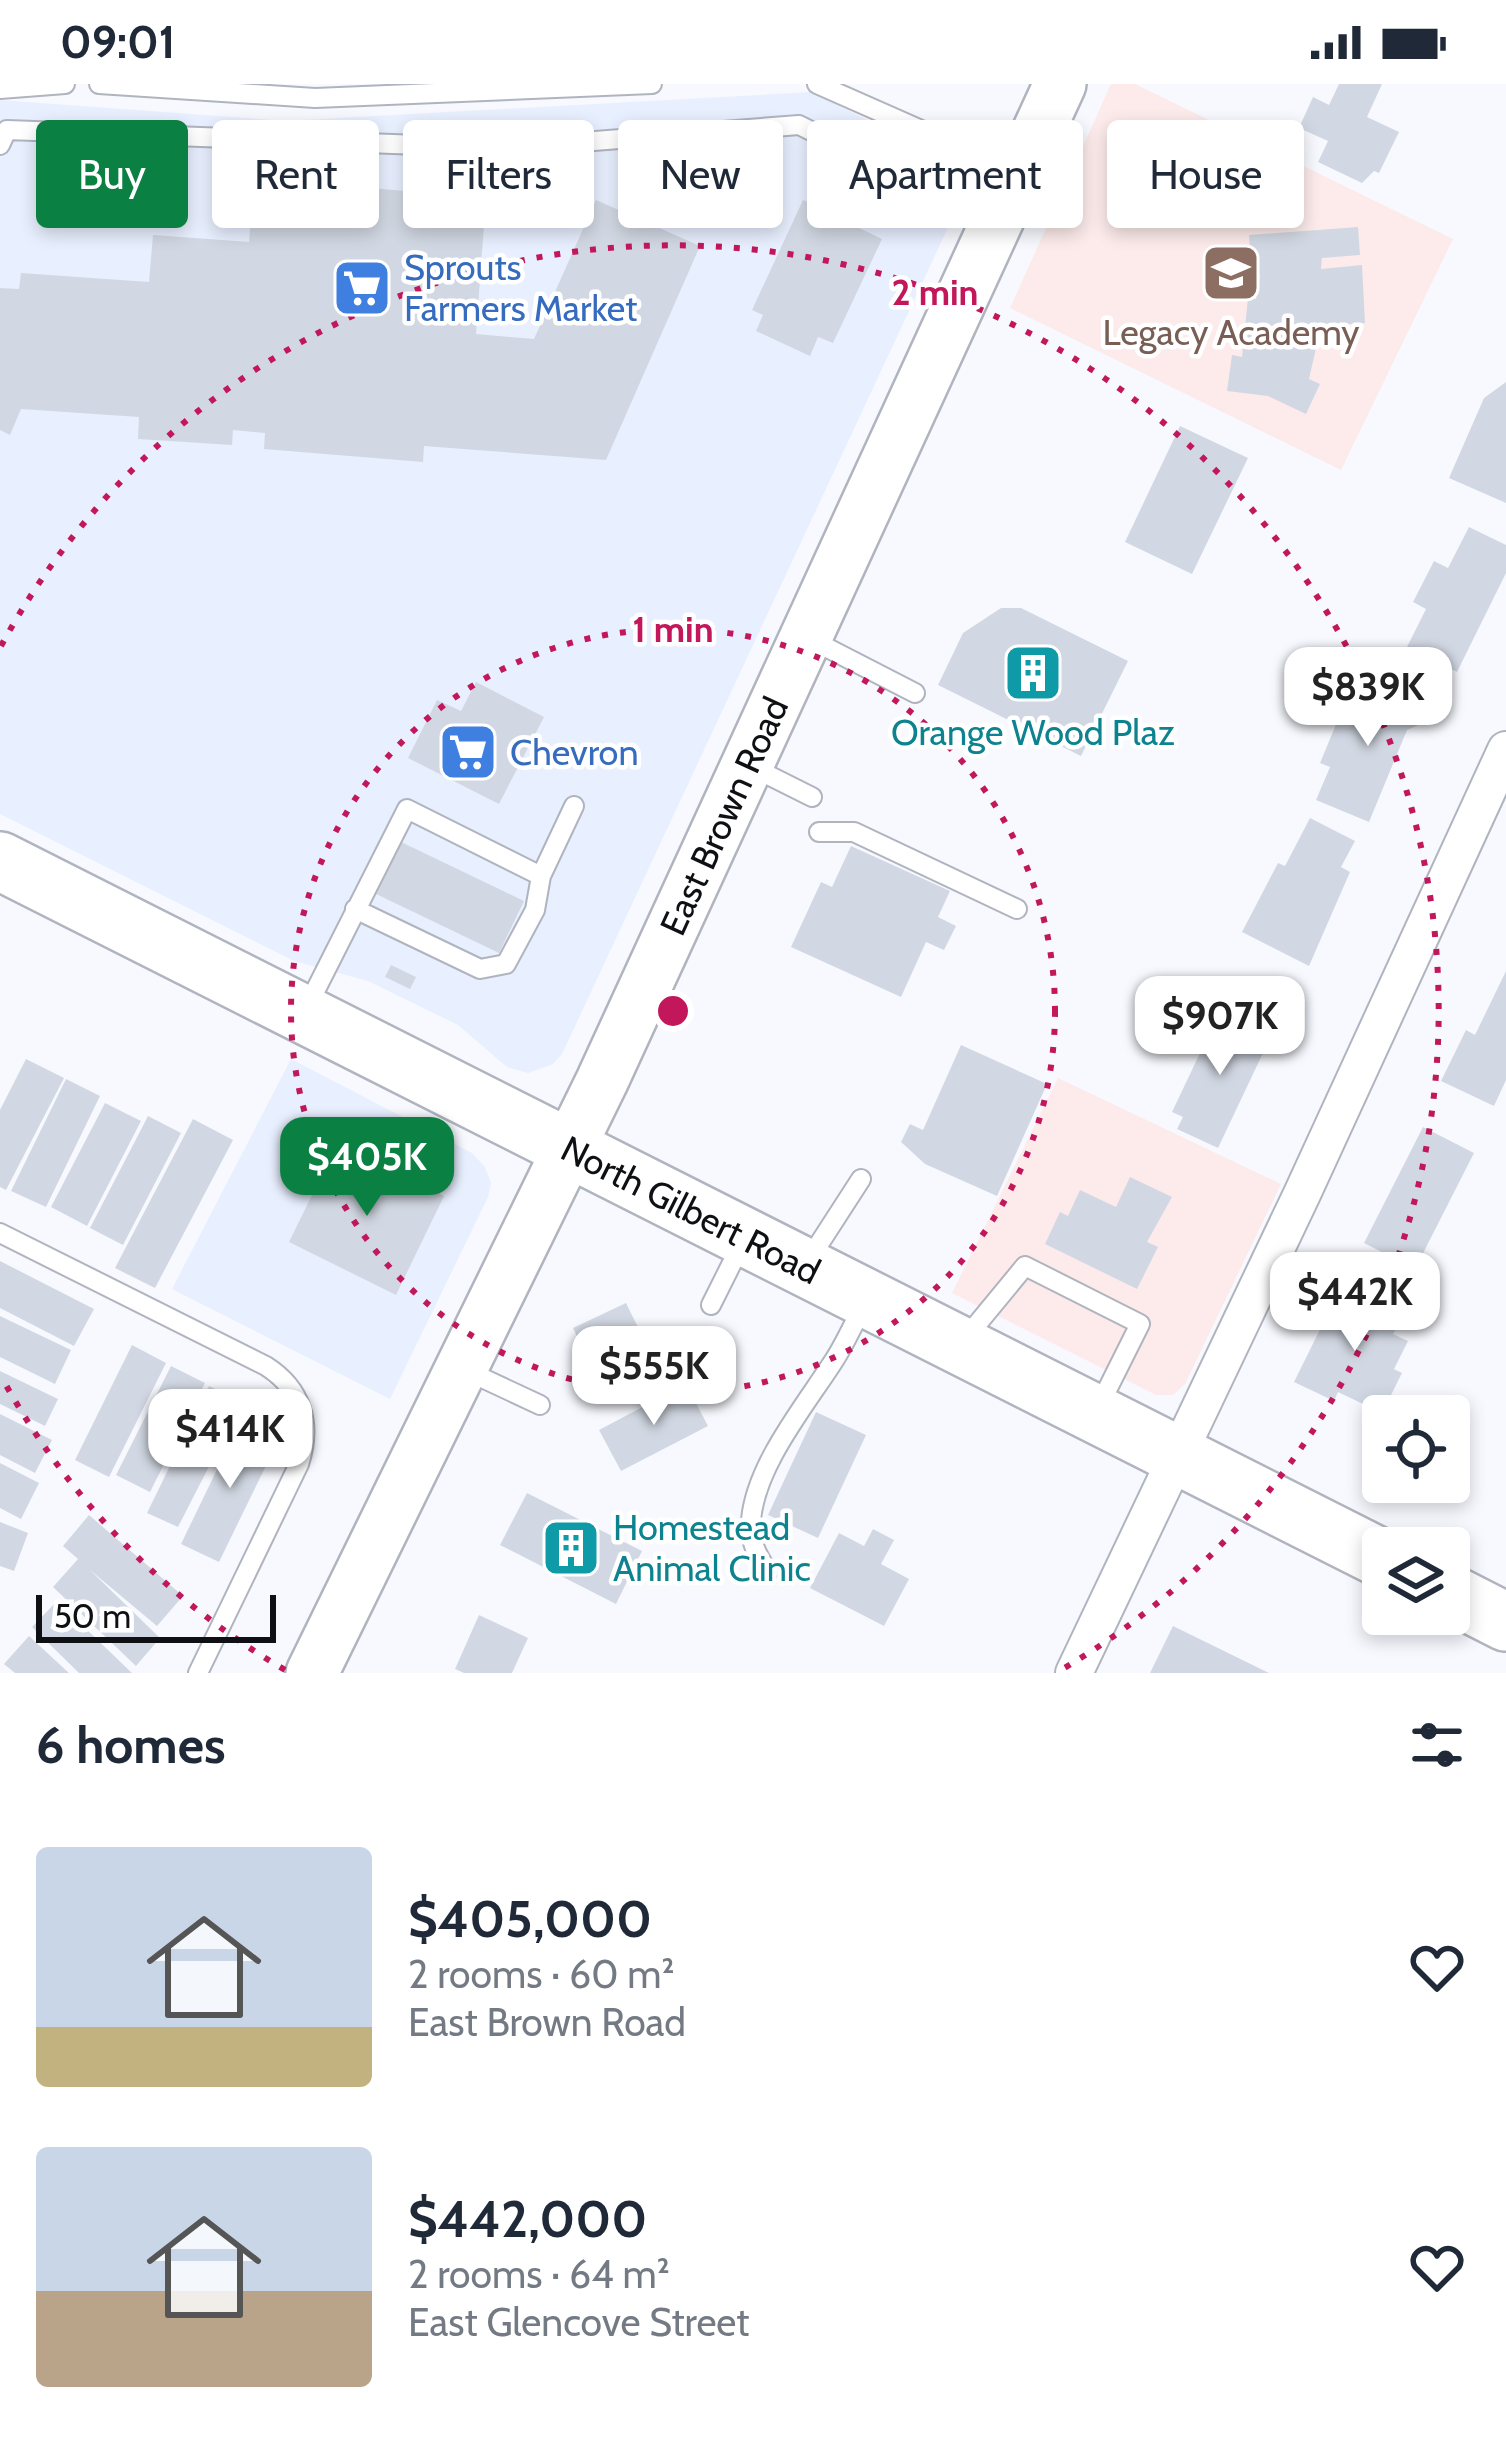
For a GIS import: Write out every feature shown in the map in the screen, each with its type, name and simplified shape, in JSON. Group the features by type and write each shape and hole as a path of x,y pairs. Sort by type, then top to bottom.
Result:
{"main road":[{"name":"East Brown Road","path":"1043,120 1060,84"},
{"name":"East Brown Road","path":"312,1673 568,1149 994,228"},
{"name":"North Gilbert Road","path":"4,872 302,1015 1362,1548"},
{"path":"1470,1604 1506,1622"}],"street":[{"path":"1074,1673 1506,750"}],"lane":[{"path":"0,88 65,84"},
{"path":"99,84 315,98 652,84"},
{"path":"817,84 899,120"},
{"path":"0,145 8,130 504,148 799,125 807,129"},
{"path":"805,637 915,693"},
{"path":"747,764 812,797"},
{"path":"355,909 479,969 506,964 535,910 541,876 574,806"},
{"path":"302,1015 407,809 541,876"},
{"path":"820,832 854,832 1017,909"},
{"path":"804,1268 861,1179"},
{"path":"0,1233 266,1366 298,1398 306,1432 299,1464 198,1673"},
{"path":"711,1305 744,1239"},
{"path":"959,1346 1025,1266 1140,1324 1094,1415"},
{"path":"768,1572 754,1551 755,1502 793,1419 837,1355 866,1300"},
{"path":"462,1368 540,1406"}],"shaded area":[{"name":"Legacy Academy","path":"1111,84 1135,84 1209,120 1107,120 1107,228 1304,228 1304,166 1453,239 1341,470 1010,308 1046,228 1083,228 1083,146"},
{"path":"812,92 867,120 807,120 807,228 948,228 562,1054 553,1064 528,1073 507,1067 458,1025 368,981 294,961 0,814 0,100 271,120 212,120 212,228 379,228 379,120 303,120"},
{"path":"291,1059 472,1153 491,1183 390,1399 172,1289"},
{"path":"1058,1078 1281,1184 1185,1384 1173,1395 1156,1395 952,1293"}],"building":[{"path":"1339,84 1382,84 1367,117 1399,132 1379,173 1374,171 1362,183 1318,162 1328,141 1304,130 1303,120 1313,97 1329,105"},
{"path":"379,189 403,191 403,228 484,228 476,334 534,339 584,228 594,228 596,200 618,210 618,228 659,228 700,246 606,460 424,446 423,462 264,449 265,433 233,430 232,445 138,439 139,417 21,409 10,435 0,430 0,288 19,289 21,273 149,282 153,235 249,242 250,228 379,228"},
{"path":"803,200 807,202 807,228 859,228 882,239 833,343 818,337 810,356 756,331 763,315 752,310"},
{"path":"1358,227 1360,255 1322,258 1321,269 1362,265 1365,323 1321,326 1309,379 1320,384 1306,414 1268,396 1227,391 1232,355 1242,357 1248,298 1256,299 1260,275 1252,275 1249,235"},
{"path":"1506,382 1506,503 1449,478 1484,398"},
{"path":"1180,426 1248,458 1192,574 1125,542"},
{"path":"1469,527 1506,545 1506,573 1457,672 1407,647 1426,609 1413,602 1434,561 1448,568"},
{"name":"Orange Wood Plaz","path":"1001,608 1021,608 1128,661 1081,756 938,685 963,633"},
{"name":"Chevron","path":"476,682 544,717 499,804 408,758 437,700 461,711"},
{"path":"1417,682 1432,719 1407,730 1369,822 1316,800 1330,767 1320,763 1347,698 1363,705"},
{"path":"1310,818 1355,841 1341,867 1350,872 1309,966 1242,932 1278,863 1285,866"},
{"path":"399,841 524,901 499,953 374,893"},
{"path":"851,846 950,891 938,917 956,926 944,950 926,942 901,997 791,947 821,882 832,887"},
{"path":"391,965 416,977 410,989 385,977"},
{"path":"1506,971 1506,1080 1494,1106 1441,1081 1466,1030 1475,1035"},
{"path":"1221,1009 1272,1034 1218,1148 1177,1129 1183,1117 1172,1112"},
{"path":"961,1045 1047,1084 997,1196 925,1164 901,1142 910,1124 923,1130"},
{"path":"26,1059 64,1078 6,1190 0,1187 0,1110"},
{"path":"66,1079 100,1096 46,1207 11,1191"},
{"path":"105,1103 141,1121 87,1226 51,1207"},
{"path":"148,1116 181,1133 123,1245 90,1228"},
{"path":"193,1119 233,1140 155,1288 115,1268"},
{"path":"1423,1127 1474,1153 1415,1269 1364,1243"},
{"path":"337,1144 444,1196 396,1295 289,1242"},
{"path":"1130,1177 1172,1197 1147,1242 1158,1247 1137,1289 1045,1244 1060,1212 1068,1216 1080,1190 1116,1207"},
{"path":"0,1261 94,1309 74,1346 0,1308"},
{"path":"1340,1289 1401,1318 1393,1334 1408,1341 1394,1369 1402,1373 1391,1395 1362,1395 1362,1403 1338,1392 1334,1401 1294,1382"},
{"path":"626,1303 658,1368 604,1394 573,1328"},
{"path":"0,1316 71,1350 55,1384 0,1357"},
{"path":"132,1345 166,1363 109,1477 75,1460"},
{"path":"171,1366 205,1383 150,1492 116,1475"},
{"path":"0,1371 58,1399 45,1426 0,1404"},
{"path":"686,1384 708,1426 621,1471 599,1430"},
{"path":"209,1386 242,1402 178,1527 147,1513"},
{"path":"816,1412 866,1435 818,1538 768,1515"},
{"path":"0,1414 52,1440 35,1473 0,1455"},
{"path":"241,1420 279,1439 219,1562 181,1544"},
{"path":"0,1463 39,1483 21,1519 0,1508"},
{"name":"Homestead Animal Clinic","path":"527,1493 642,1551 616,1604 500,1545"},
{"path":"89,1515 183,1596 157,1626 90,1570 160,1638 136,1666 53,1587 78,1559 63,1546"},
{"path":"0,1522 28,1533 14,1571 0,1566"},
{"path":"873,1529 894,1540 881,1564 909,1579 884,1626 810,1588 839,1533 864,1546"},
{"path":"57,1601 132,1673 79,1673 32,1627"},
{"path":"479,1615 528,1638 512,1673 455,1669"},
{"path":"1173,1626 1269,1673 1150,1673"},
{"path":"29,1636 69,1673 15,1673 4,1664"}],"place":[{"name":"Legacy Academy","path":"1231,273"},
{"name":"Sprouts Farmers Market","path":"362,288"},
{"name":"Orange Wood Plaz","path":"1033,673"},
{"name":"Chevron","path":"468,752"},
{"name":"Homestead Animal Clinic","path":"571,1548"}]}
